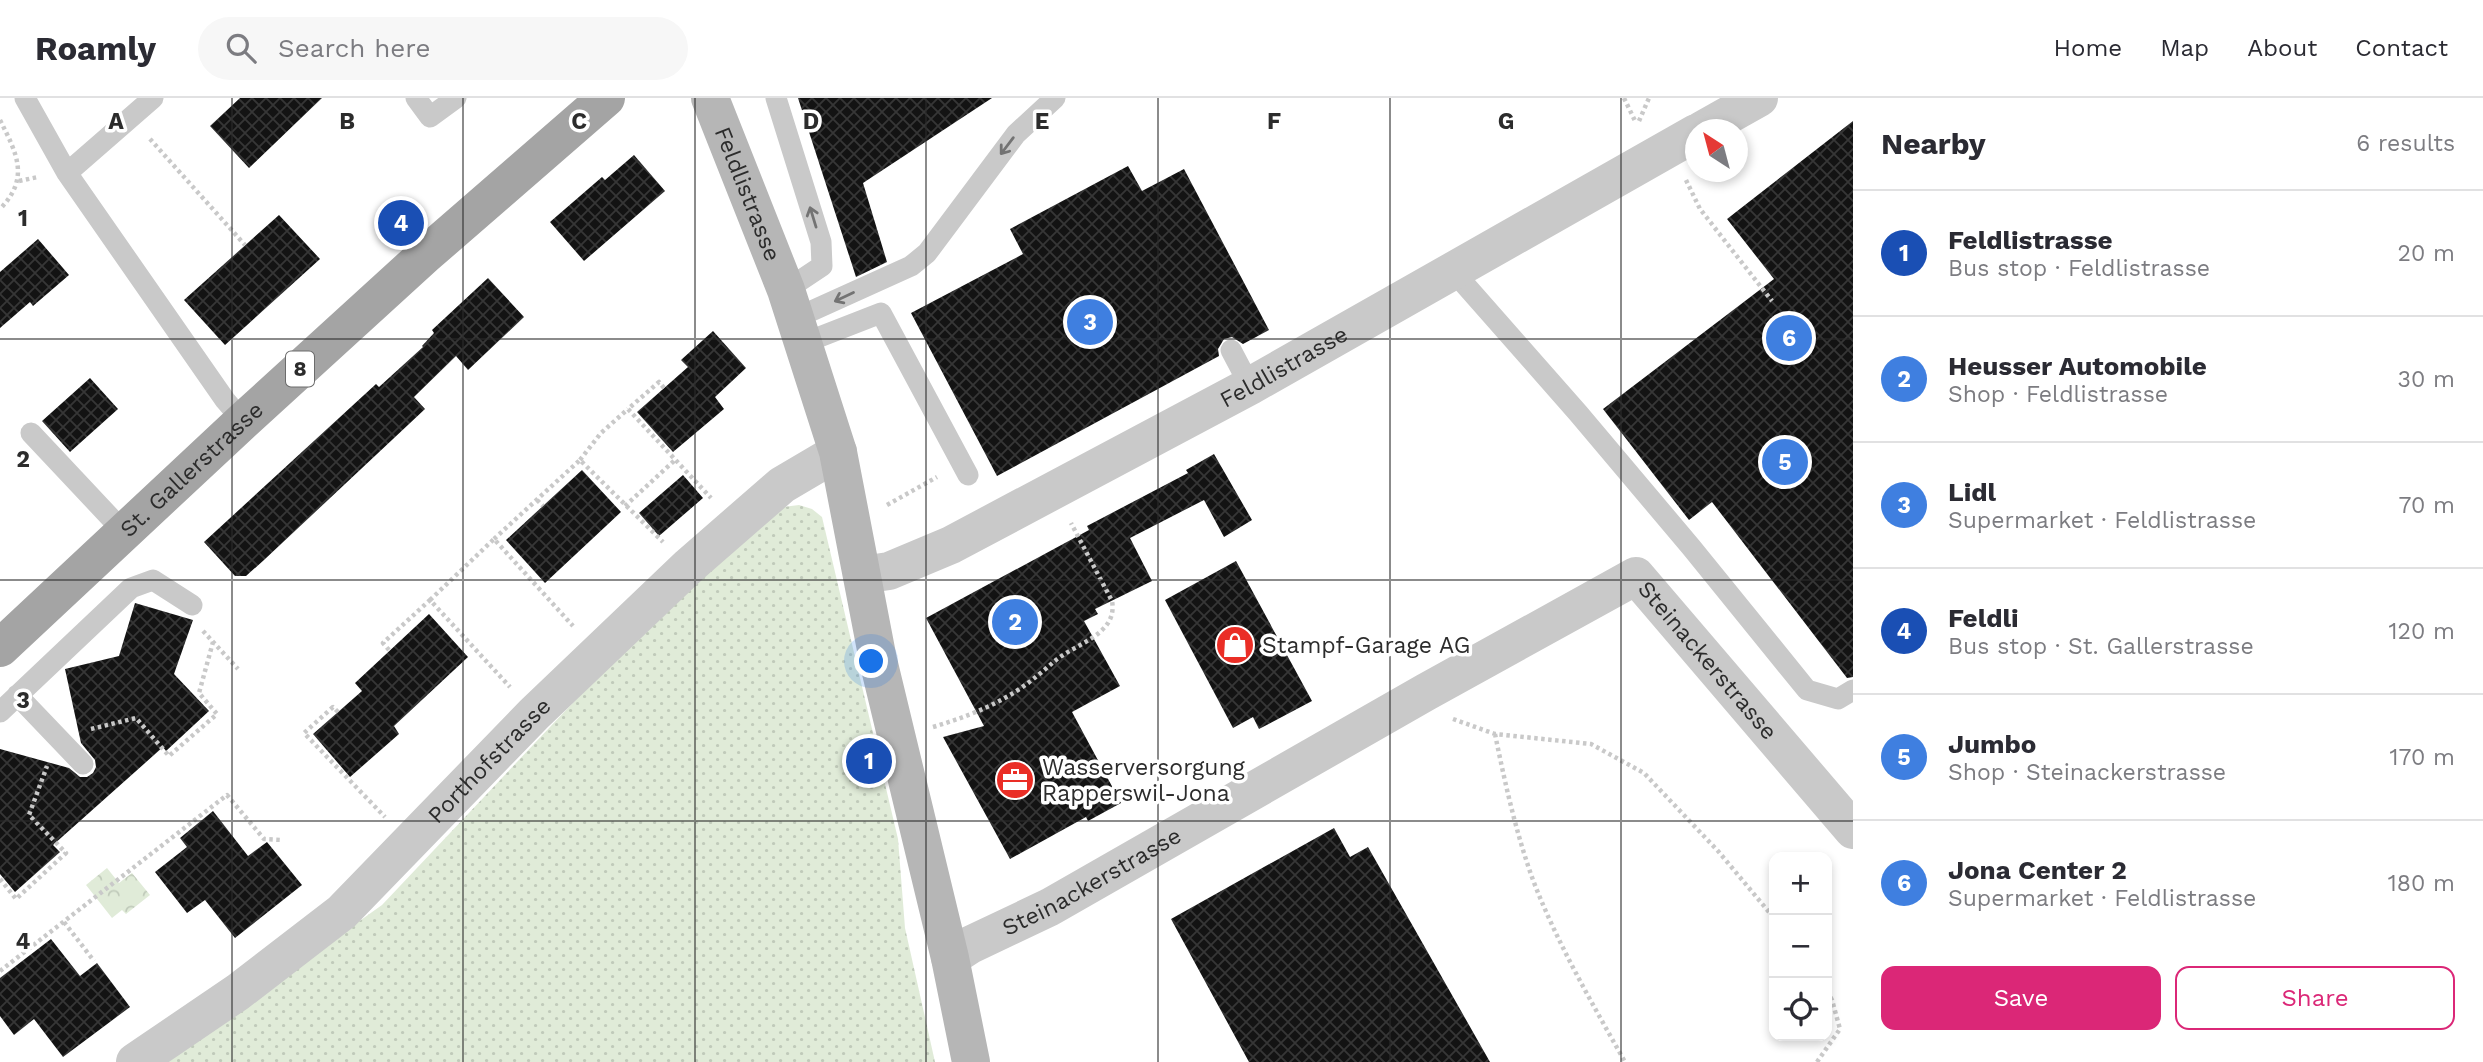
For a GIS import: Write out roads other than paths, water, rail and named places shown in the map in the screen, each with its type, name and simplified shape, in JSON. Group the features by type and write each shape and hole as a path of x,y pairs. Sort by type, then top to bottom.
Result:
{"main road":[{"name":"St. Gallerstrasse","path":"0,648 243,421 478,208 606,98"}],"street":[{"name":"Feldlistrasse","path":"710,98 795,317 838,452 878,660 950,958 971,1062"},
{"name":"Feldlistrasse","path":"1721,119 1759,98"},
{"name":"Feldlistrasse","path":"862,575 889,571 951,545 1250,386 1685,139"},
{"name":"Porthofstrasse","path":"135,1062 238,992 341,912 534,714 689,566 782,485 838,452"},
{"name":"Steinackerstrasse","path":"950,958 970,945 1050,907 1426,692 1636,576 1853,830"}],"lane":[{"path":"25,98 67,173 225,400 243,421"},
{"path":"67,173 153,98"},
{"path":"416,98 430,117 456,98"},
{"path":"776,98 821,242 822,266 795,317"},
{"path":"795,317 911,266 927,253 1016,134 1055,98"},
{"path":"1453,271 1587,423 1807,691 1838,699 1853,690"},
{"path":"795,317 881,313 965,469"},
{"path":"1231,350 1250,386"},
{"path":"31,433 124,532"},
{"path":"0,712 131,588 153,580 192,605"},
{"path":"17,695 83,764"}],"place":[{"name":"Feldli","path":"401,223"},
{"name":"Lidl","path":"1090,322"},
{"name":"Jona Center 2","path":"1789,338"},
{"name":"Jumbo","path":"1785,462"},
{"name":"Heusser Automobile","path":"1015,622"},
{"name":"Stampf-Garage AG","path":"1235,645"},
{"name":"Feldlistrasse","path":"869,761"},
{"name":"Wasserversorgung Rapperswil-Jona","path":"1015,780"}]}
